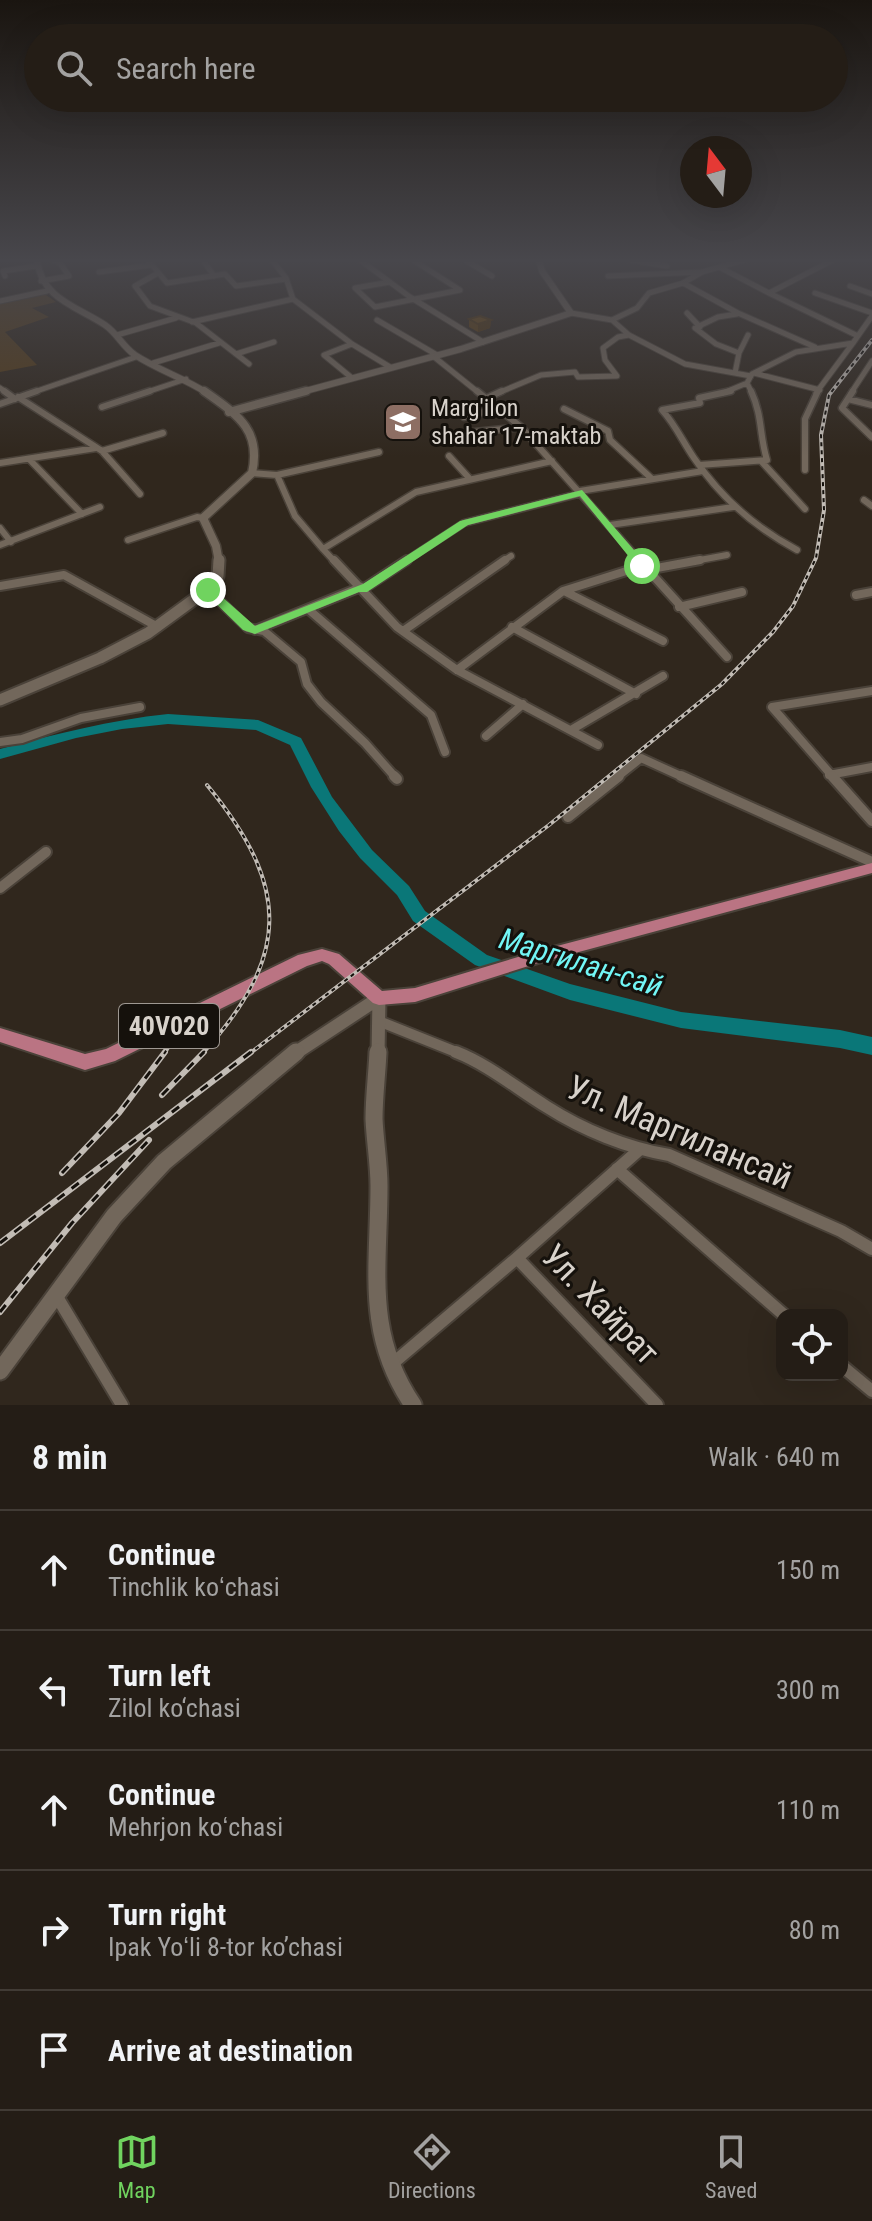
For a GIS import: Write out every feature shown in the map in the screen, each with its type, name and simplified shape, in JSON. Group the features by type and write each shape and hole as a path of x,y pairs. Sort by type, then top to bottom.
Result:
{"main road":[{"path":"379,998 415,995 470,976 872,865"},
{"name":"40V020","path":"0,1035 85,1062 109,1056 288,966 322,955 334,959 379,998"}],"street":[{"path":"104,326 136,357 186,379 229,412 253,437 256,446 252,473 203,518 128,540"},
{"path":"117,335 150,326"},
{"path":"197,326 249,364"},
{"path":"328,326 390,367"},
{"path":"386,326 435,356 521,427 610,525 644,568 727,657"},
{"path":"456,326 483,342"},
{"path":"229,412 435,356 533,326"},
{"path":"618,326 629,335 685,364 820,390"},
{"path":"767,326 817,347"},
{"path":"836,326 856,335"},
{"path":"805,470 805,421 820,390 864,326"},
{"path":"700,327 695,328 716,344 739,353"},
{"path":"487,398 545,374 569,371 575,372 578,377 617,376 605,360 603,348 618,337 629,335"},
{"path":"735,373 739,353 748,335"},
{"path":"236,354 274,342"},
{"path":"153,363 219,343"},
{"path":"797,550 747,522 701,468 680,429 662,410 700,403 699,398 729,392 790,354 853,343"},
{"path":"352,344 324,355 352,378"},
{"path":"0,404 136,357"},
{"path":"872,361 842,408 872,437"},
{"path":"255,630 362,588 464,523 581,492 701,468 762,462 768,458 762,443 761,412 751,377"},
{"path":"102,407 186,379"},
{"path":"0,388 99,449 140,494"},
{"path":"848,399 872,405"},
{"path":"464,417 500,408"},
{"path":"564,409 608,431 610,440 651,478"},
{"path":"456,434 521,427"},
{"path":"0,463 99,449 163,433"},
{"path":"252,473 277,475 379,452"},
{"path":"449,456 470,479"},
{"path":"29,459 82,514"},
{"path":"323,549 416,492 552,461"},
{"path":"762,462 805,509"},
{"path":"277,475 295,516 403,631 457,670 598,745"},
{"path":"864,500 872,506"},
{"path":"0,545 100,507"},
{"path":"610,525 733,507"},
{"path":"0,700 100,660 158,627 208,590 218,577 217,545 203,518"},
{"path":"0,528 11,542"},
{"path":"457,670 563,591 644,568 727,555"},
{"path":"403,631 511,556"},
{"path":"0,586 64,575 158,627"},
{"path":"208,590 248,628 264,631 301,662 307,684 321,702 365,743 397,779"},
{"path":"563,591 663,641"},
{"path":"679,607 742,592"},
{"path":"856,595 872,592"},
{"path":"308,609 431,715 445,752"},
{"path":"512,627 636,694"},
{"path":"571,730 663,676"},
{"path":"872,691 772,707 872,821"},
{"path":"486,736 523,704"},
{"path":"0,742 22,739 81,718 140,707"},
{"path":"568,817 641,758 872,865"},
{"path":"829,775 872,767"},
{"path":"0,888 46,852"},
{"path":"0,1371 114,1216 164,1162 296,1052 379,998 381,1022 374,1115 379,1185 374,1286 379,1327 390,1366 413,1405"},
{"name":"Ул. Маргилансай","path":"381,1022 479,1061 550,1109 639,1150 669,1155 841,1231 872,1249"},
{"path":"517,1258 639,1150"},
{"path":"617,1169 777,1309"},
{"name":"Ул. Хайрат","path":"390,1366 517,1258 657,1405"},
{"path":"56,1295 122,1405"},
{"path":"848,1371 872,1391"}],"shaded area":[{"path":"0,326 24,326 5,332 37,365 0,372"}],"waterway":[{"name":"Маргилан-сай","path":"0,754 122,724 168,719 258,725 296,742 327,801 366,854 403,891 419,916 481,960 570,992 681,1020 840,1039 872,1046"}],"railway":[{"path":"249,1054 549,825 722,684 773,632 793,606 816,558 824,510 821,435 829,395 872,340"},
{"path":"202,1054 231,1018 252,984 265,952 269,920 266,888 254,856 234,821 207,785"},
{"path":"164,1054 169,1046"},
{"path":"62,1173 119,1113 165,1052"},
{"path":"162,1095 204,1052"},
{"path":"0,1243 251,1052"},
{"path":"0,1312 72,1223 149,1140"}],"place":[{"name":"Marg'ilon shahar 17-maktab","path":"403,422"}],"route":[{"path":"208,590 248,628 255,630 361,587 363,589 464,523 582,493 642,566"}]}
